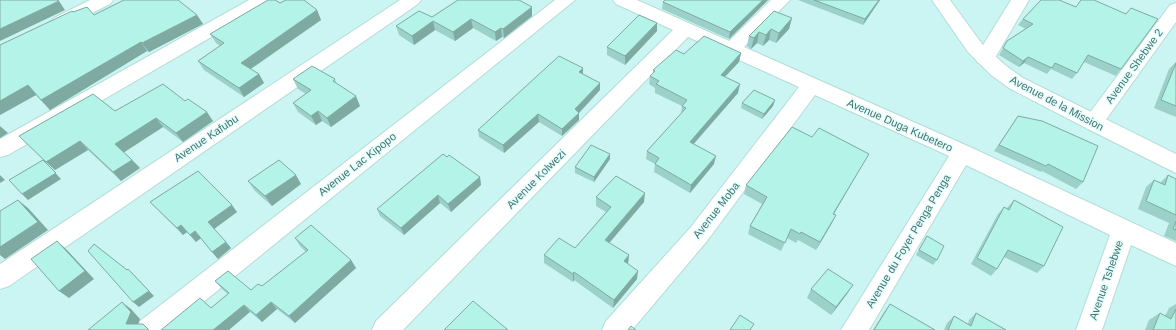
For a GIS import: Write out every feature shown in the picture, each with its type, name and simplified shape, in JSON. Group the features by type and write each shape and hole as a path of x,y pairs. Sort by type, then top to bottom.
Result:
{"street":[{"path":"42,31 104,0"},
{"path":"0,149 262,0"},
{"name":"Avenue Kafubu","path":"0,278 412,0"},
{"name":"Avenue Lac Kipopo","path":"149,330 566,0"},
{"name":"Avenue Duga Kubetero","path":"622,0 962,152 1176,255"},
{"path":"732,48 781,0"},
{"name":"Avenue de la Mission","path":"941,0 964,35 985,58 1016,83 1092,123 1176,164"},
{"path":"985,58 1020,0"},
{"path":"1169,0 1176,3"},
{"name":"Avenue Shebwe 2","path":"1092,123 1176,9"},
{"name":"Avenue Kolwezi","path":"385,330 686,28"},
{"name":"Avenue Moba","path":"615,330 699,234 812,84"},
{"name":"Avenue du Foyer Penga Penga","path":"854,330 962,152"},
{"name":"Avenue Tshebwe","path":"1089,330 1124,230"}],"shaded area":[{"path":"0,0 1176,0 1176,330 0,330"}],"building":[{"path":"0,0 57,0 59,1 0,29"},
{"path":"124,0 178,0 197,15 142,43 141,42 41,100 28,85 0,101 0,45 72,11 73,12 87,7 94,15"},
{"path":"268,0 275,0 280,3 286,0 304,0 317,10 241,63 259,74 239,88 198,61 224,43 210,34"},
{"path":"458,0 519,0 532,7 503,29 501,28 495,32 471,19 453,32 433,21 412,36 396,26 419,11 432,17"},
{"path":"665,0 763,0 730,32 663,2"},
{"path":"814,0 879,0 865,19"},
{"path":"1041,0 1059,0 1076,7 1081,0 1094,0 1126,14 1131,8 1158,19 1121,69 1088,55 1077,73 1055,63 1052,68 1028,57 1023,61 1003,48 1007,41 1033,24 1023,19"},
{"path":"774,11 792,18 779,33 771,29 766,35 759,32 754,38 749,36"},
{"path":"639,15 657,23 625,56 607,47"},
{"path":"704,36 741,53 721,75 740,84 690,142 716,156 691,185 655,164 659,158 647,151 686,108 682,106 687,100 656,84 659,81 650,76 655,71 653,70 676,50 684,54"},
{"path":"559,56 583,68 579,72 600,83 575,109 579,113 562,129 538,114 503,145 478,130"},
{"path":"1176,63 1176,106 1161,100"},
{"path":"312,66 335,79 333,81 356,96 327,118 318,111 311,116 293,103 311,90 293,79"},
{"path":"163,84 185,101 188,99 207,112 176,133 156,118 115,144 132,160 113,172 80,141 46,162 19,136 93,94 115,111"},
{"path":"754,90 775,100 764,114 742,103"},
{"path":"1018,116 1042,121 1098,146 1083,182 1048,164 1046,166 999,145"},
{"path":"792,127 812,137 819,128 869,154 833,214 836,215 820,242 801,232 800,234 791,229 785,243 750,226 767,197 746,185"},
{"path":"591,145 610,154 594,177 575,167"},
{"path":"443,154 447,157 449,155 480,177 448,204 438,195 401,228 377,209"},
{"path":"43,160 56,173 22,194 9,180"},
{"path":"279,160 296,175 265,196 248,181"},
{"path":"198,171 232,205 208,222 226,242 212,252 195,231 190,235 181,225 177,228 150,202"},
{"path":"1168,175 1176,179 1176,215 1146,201 1154,180 1165,185"},
{"path":"616,176 645,193 605,240 629,255 624,261 638,271 614,300 574,272 573,274 544,255 559,238 575,248 611,207 596,197"},
{"path":"18,200 38,222 0,247 0,211"},
{"path":"1014,200 1063,227 1044,266 1008,250 997,269 977,258 1004,207 1009,210"},
{"path":"1176,221 1176,230 1173,229"},
{"path":"311,225 351,260 289,316 271,302 256,315 244,305 213,330 161,330 200,298 211,308 229,293 215,281 228,271 251,290 258,284 262,286 308,250 295,238"},
{"path":"927,236 944,246 937,260 919,250"},
{"path":"57,241 85,271 59,291 31,259"},
{"path":"94,244 127,270 128,269 149,291 133,302 88,251"},
{"path":"828,269 853,285 836,307 811,289"},
{"path":"473,301 508,330 444,330"},
{"path":"122,302 131,312 126,324 143,324 149,330 88,330"},
{"path":"890,304 935,330 874,330"},
{"path":"1176,309 1176,330 1153,330 1160,313 1171,319"},
{"path":"976,313 1006,330 948,330 954,316 971,326"},
{"path":"740,315 754,324 750,330 730,330"},
{"path":"631,326 636,330 628,330"}]}
